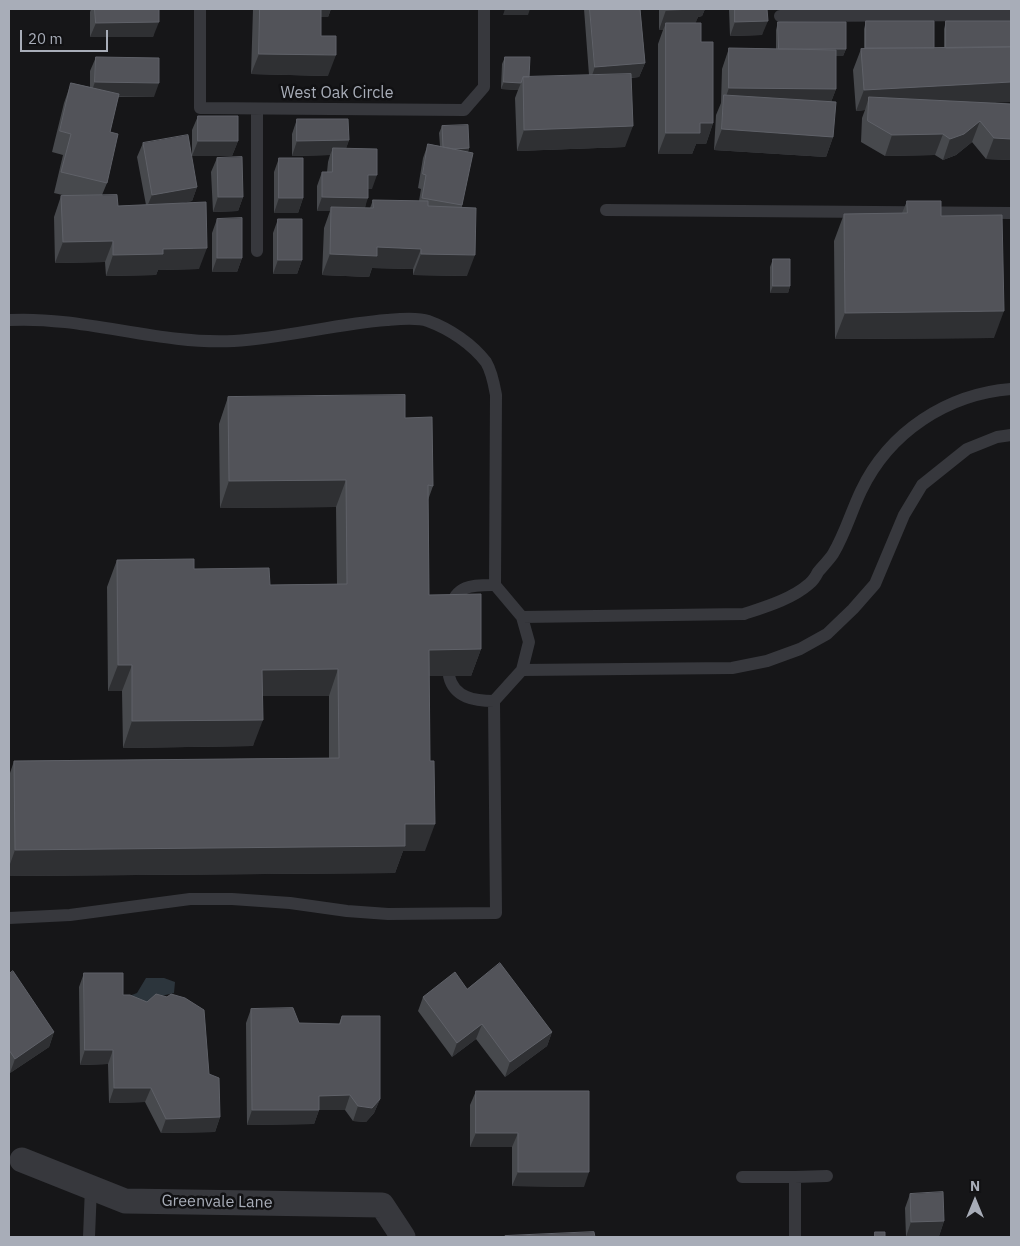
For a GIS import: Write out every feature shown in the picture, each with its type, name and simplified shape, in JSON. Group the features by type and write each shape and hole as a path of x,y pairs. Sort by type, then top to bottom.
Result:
{"street":[{"name":"Greenvale Lane","path":"22,1160 125,1201 382,1205 403,1237"}],"lane":[{"name":"West Oak Circle","path":"200,9 200,108 464,110 484,88 484,9"},
{"path":"780,16 1011,15"},
{"path":"257,109 257,251"},
{"path":"606,210 1011,213"},
{"path":"9,320 25,319 72,322 151,337 191,341 233,341 278,337 364,322 397,319 426,320 452,331 486,363 493,379 496,394 495,585 522,617 529,642 522,670 494,701 496,913 388,914 241,899 190,899 70,916 9,918"},
{"path":"522,617 744,614 778,603 809,584 832,554 861,490 880,460 907,430 959,399 994,390 1011,389"},
{"path":"522,670 732,668 767,661 800,649 827,634 875,584 904,515 922,485 967,449 996,438 1011,435"},
{"path":"449,621 452,600 462,589 476,585 495,585"},
{"path":"450,676 451,684 456,691 475,701 494,701"},
{"path":"742,1177 827,1176"},
{"path":"794,1237 795,1177"},
{"path":"90,1237 91,1187"}],"shaded area":[{"path":"146,978 164,978 175,982 174,993 157,997 147,1004 129,996 137,993"}],"building":[{"path":"95,9 159,9 159,22 96,23"},
{"path":"260,9 321,9 321,36 336,36 336,55 259,54"},
{"path":"590,9 640,9 645,63 595,67"},
{"path":"666,9 700,9 666,10"},
{"path":"735,9 767,9 768,21 735,22"},
{"path":"866,21 934,21 934,48 866,48"},
{"path":"946,21 1011,21 1011,47 946,48"},
{"path":"778,22 846,22 846,49 779,49"},
{"path":"666,23 701,23 701,42 713,42 713,123 700,123 700,133 666,133"},
{"path":"1011,47 1011,82 864,90 861,49"},
{"path":"729,48 836,50 836,89 729,88"},
{"path":"96,57 159,58 159,83 95,82"},
{"path":"505,57 530,57 529,77 523,77 521,83 504,82"},
{"path":"631,74 633,126 524,130 523,77"},
{"path":"71,83 119,94 110,132 118,134 107,183 61,172 71,134 60,131"},
{"path":"724,95 836,102 833,137 722,129"},
{"path":"869,97 1011,104 1011,139 994,138 980,121 964,134 950,139 943,134 892,135 868,121"},
{"path":"198,116 238,116 238,141 198,141"},
{"path":"297,119 348,119 349,140 297,141"},
{"path":"468,125 469,148 454,149 443,147 442,126"},
{"path":"188,135 197,187 152,195 143,143"},
{"path":"428,144 473,153 462,205 422,198 426,175 423,174"},
{"path":"333,148 377,149 377,175 368,175 368,198 322,197 322,172 332,172"},
{"path":"242,157 243,197 218,197 217,158"},
{"path":"279,158 303,158 303,198 279,198"},
{"path":"117,195 118,206 206,202 207,248 163,249 163,254 113,255 113,241 63,242 61,196"},
{"path":"373,200 428,201 428,206 476,208 475,255 421,254 421,249 377,247 377,256 330,254 331,207 373,208"},
{"path":"907,201 941,201 941,216 1002,215 1004,311 845,313 844,214 907,213"},
{"path":"242,218 242,258 217,258 217,219"},
{"path":"278,219 302,219 302,260 278,260"},
{"path":"773,259 790,259 790,286 773,286"},
{"path":"405,395 405,418 432,417 433,486 428,485 429,595 481,594 481,649 429,650 430,761 434,761 435,824 405,824 405,846 15,850 14,761 339,758 338,669 262,670 263,720 132,721 132,665 118,665 117,560 194,559 194,569 269,568 270,585 347,584 346,480 229,481 228,397"},
{"path":"500,963 552,1032 510,1062 482,1024 457,1043 423,997 455,972 467,989"},
{"path":"13,971 54,1032 15,1059 9,1050 9,974"},
{"path":"84,973 123,973 123,995 130,995 147,1002 156,994 167,997 171,994 185,998 204,1010 209,1074 219,1078 220,1117 166,1119 151,1088 114,1088 113,1050 85,1050"},
{"path":"293,1008 299,1023 340,1024 342,1016 380,1016 380,1099 372,1108 358,1106 350,1095 319,1096 319,1110 252,1110 251,1009"},
{"path":"476,1091 589,1091 589,1172 518,1172 518,1133 476,1133"},
{"path":"943,1192 944,1221 911,1222 910,1194"},
{"path":"594,1232 595,1237 505,1237 505,1236"},
{"path":"875,1232 885,1232 885,1237 875,1237"}]}
